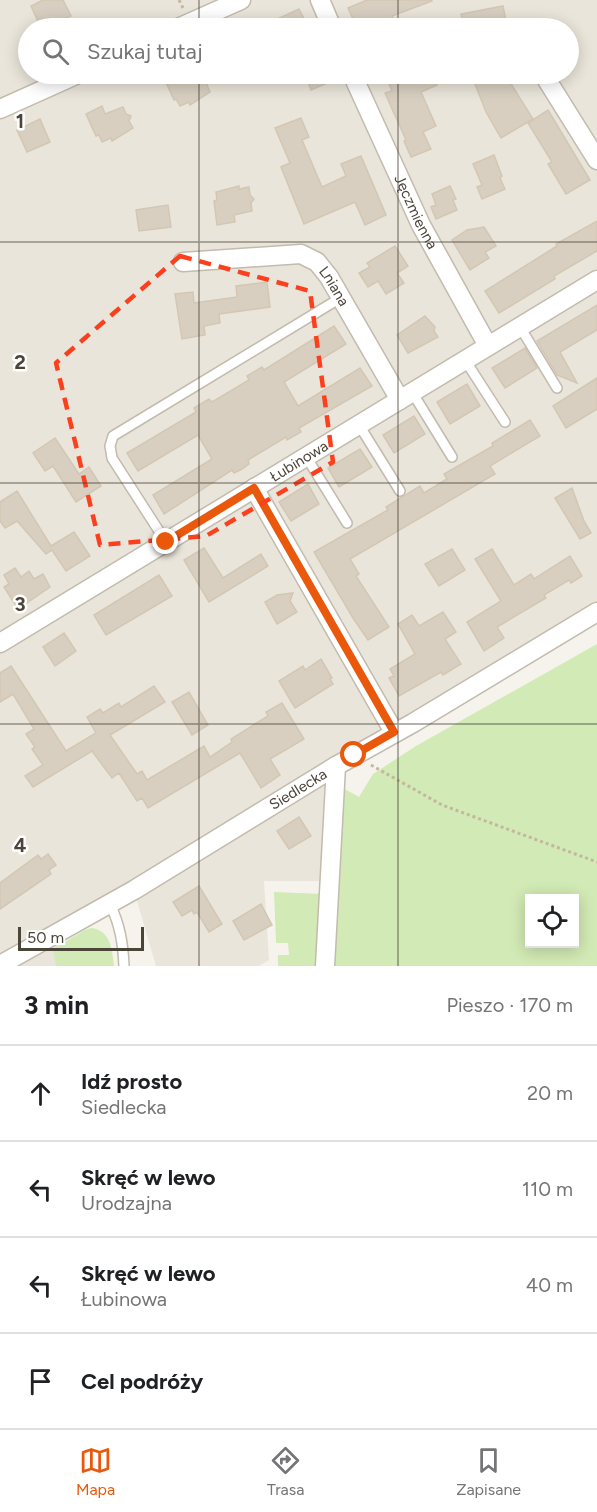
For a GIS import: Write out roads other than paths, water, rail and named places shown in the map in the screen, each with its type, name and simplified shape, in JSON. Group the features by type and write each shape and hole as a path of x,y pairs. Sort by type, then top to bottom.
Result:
{"street":[{"path":"200,18 241,0"},
{"path":"320,0 328,18"},
{"path":"0,109 56,84"},
{"name":"Jęczmienna","path":"357,84 421,225 488,346"},
{"path":"550,84 597,160"},
{"name":"Lniana","path":"183,262 301,254 316,262 329,277 406,396"},
{"name":"Łubinowa","path":"0,643 597,280"},
{"path":"254,488 394,732"},
{"name":"Siedlecka","path":"0,965 110,904 354,755 413,723 597,612"},
{"path":"325,966 336,766"}],"lane":[{"path":"166,542 112,458 110,446 113,436 342,297"},
{"path":"520,327 557,388"},
{"path":"465,360 505,422"},
{"path":"406,396 452,457"},
{"path":"359,425 399,490"},
{"path":"307,458 347,523"},
{"path":"110,904 123,939 124,966"}]}
